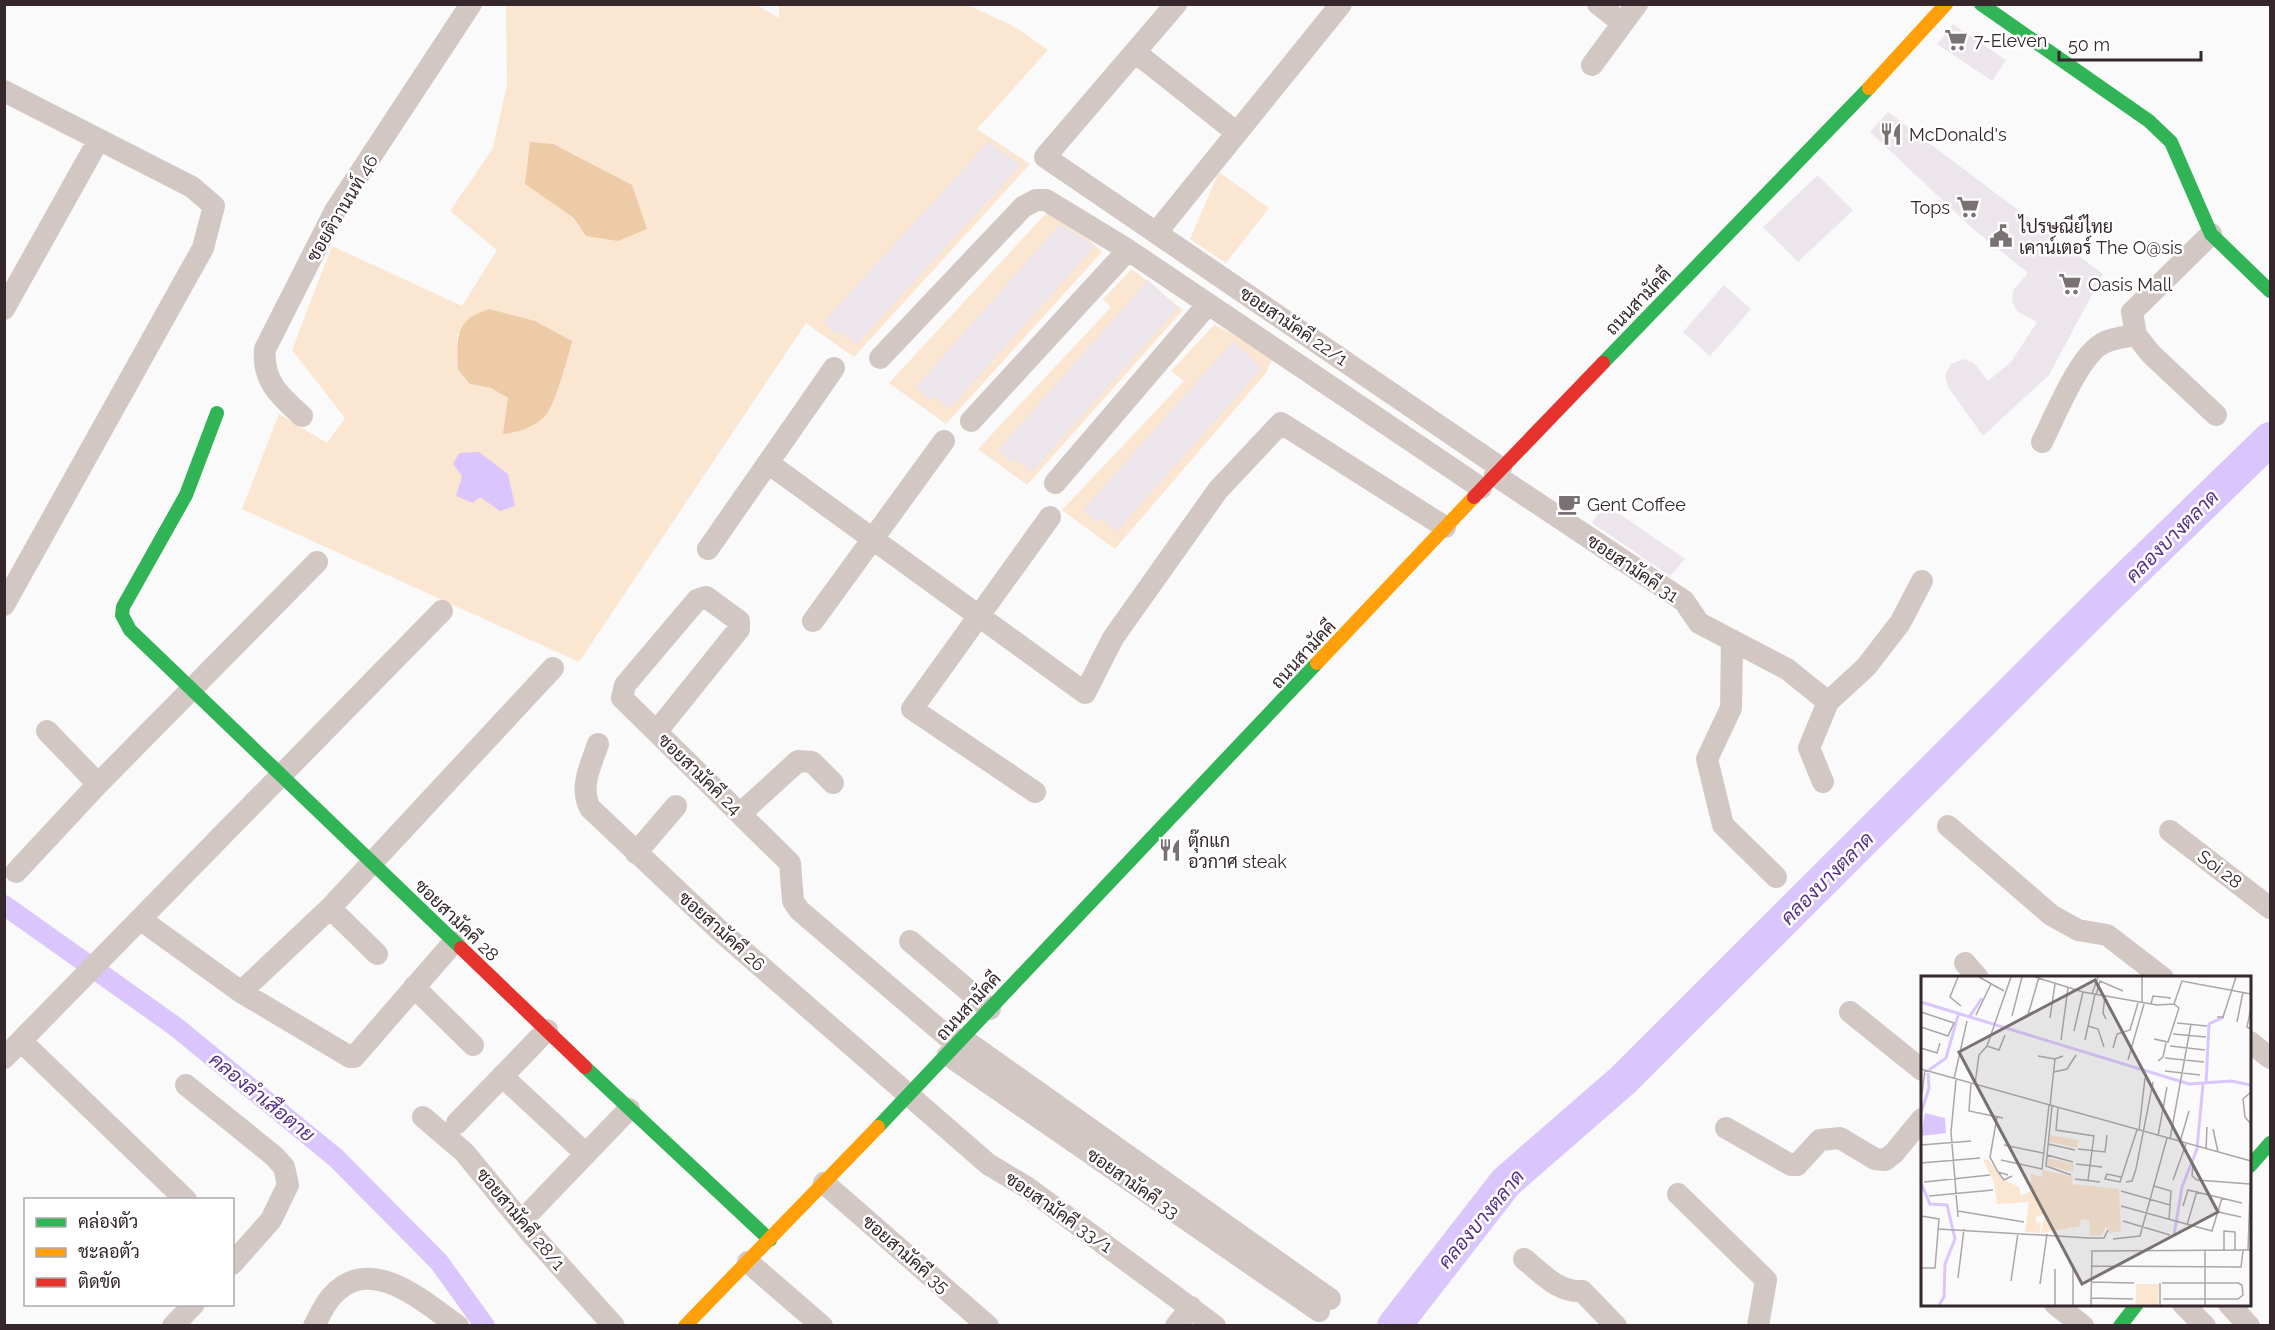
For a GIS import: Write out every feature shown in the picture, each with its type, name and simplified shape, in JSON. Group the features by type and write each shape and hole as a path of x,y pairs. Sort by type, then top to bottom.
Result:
{"main road":[{"name":"ถนนสามัคคี","path":"690,1324 956,1046 1445,527 1817,144 1946,4"},
{"path":"1981,4 2149,121 2171,142 2211,234 2271,291"},
{"name":"ซอยสามัคคี 28","path":"217,413 189,488 123,607 124,621 190,689 454,942 770,1240"},
{"path":"2251,1165 2271,1143"},
{"path":"2120,1326 2136,1306"}],"street":[{"name":"ซอยติวานนท์ 46","path":"302,416 276,393 268,379 264,363 265,349 335,211 471,4"},
{"path":"1176,4 1135,52 1237,133"},
{"path":"1156,233 1341,4"},
{"path":"1598,4 1622,23"},
{"path":"1592,65 1637,4"},
{"name":"ซอยสามัคคี 22/1","path":"1135,52 1045,157 1085,188 1156,233 1493,477"},
{"path":"4,91 192,187 213,206 203,248 4,605"},
{"path":"4,309 98,141"},
{"path":"880,358 1023,207 1036,201 1046,200 1128,250 1208,304 1493,477"},
{"path":"2211,234 2132,312 2136,335 2151,354 2216,415"},
{"path":"970,421 1128,250"},
{"path":"1054,483 1208,304"},
{"path":"2042,442 2065,395 2088,357 2099,345 2136,335"},
{"path":"708,549 834,368"},
{"path":"768,463 1085,693 1113,638 1218,490 1281,423 1445,527"},
{"path":"813,621 944,441"},
{"name":"ซอยสามัคคี 31","path":"1493,477 1684,601 1698,623 1787,669 1828,702"},
{"path":"1035,792 912,709 1050,517"},
{"path":"16,872 190,689 317,562"},
{"path":"1822,782 1809,748 1828,702 1866,667 1900,623 1922,581"},
{"name":"ซอยสามัคคี 24","path":"657,731 739,629 739,621 706,597 697,600 630,679 622,692 622,698 741,813 789,863 793,901 799,910 956,1046 1324,1305"},
{"path":"4,1058 442,611"},
{"path":"1732,640 1731,708 1707,759 1723,825 1776,877"},
{"path":"241,992 330,908 553,668"},
{"path":"47,731 98,784"},
{"name":"ซอยสามัคคี 26","path":"598,744 587,776 586,801 590,808 719,930 909,1093"},
{"path":"741,813 798,761 812,762 833,783"},
{"path":"636,853 676,806"},
{"path":"1948,826 2051,915 2078,930 2107,935 2160,976"},
{"name":"Soi 28","path":"2170,831 2271,908"},
{"path":"330,908 377,954"},
{"path":"140,919 241,992 350,1057 354,1057 454,942"},
{"path":"910,942 990,1010"},
{"path":"414,987 473,1044"},
{"path":"1850,1012 1921,1068"},
{"path":"457,1123 547,1030"},
{"path":"21,1041 184,1198"},
{"path":"2251,1043 2271,1058"},
{"path":"502,1076 586,1154"},
{"path":"186,1084 274,1156 284,1167 288,1185 271,1220 236,1254"},
{"name":"ซอยสามัคคี 33/1","path":"909,1093 987,1164 1028,1188 1215,1326"},
{"path":"531,1210 629,1109"},
{"name":"ซอยสามัคคี 28/1","path":"423,1117 464,1152 534,1237 614,1326"},
{"path":"1726,1128 1791,1165 1797,1165 1820,1140 1840,1138 1875,1159 1885,1160 1894,1153 1921,1121"},
{"name":"ซอยสามัคคี 35","path":"824,1183 988,1326"},
{"path":"1678,1194 1766,1280 1758,1326"},
{"path":"1524,1259 1568,1292 1582,1291 1616,1326"},
{"path":"748,1262 822,1326"},
{"path":"314,1326 331,1296 356,1279 374,1277 400,1287 458,1326"},
{"path":"173,1326 193,1306"},
{"path":"2056,1306 2083,1326"},
{"path":"2184,1306 2205,1326"},
{"path":"2230,1306 2249,1326"},
{"path":"1176,1326 1191,1307"}],"shaded area":[{"path":"755,4 779,18 779,5 968,5 1015,27 1048,50 977,129 1030,164 854,357 806,323 579,662 242,509 279,414 327,443 345,418 292,350 332,246 462,306 497,250 450,211 493,148 507,85 506,5","holes":["457,334 565,369 555,391 508,398 491,388 470,384 458,370"]},
{"path":"530,142 553,144 632,185 647,229 618,241 586,236 574,218 525,184"},
{"path":"1219,172 1269,208 1226,263 1190,239"},
{"path":"1051,208 1066,218 1102,252 946,424 889,383"},
{"path":"1132,269 1183,310 1027,485 978,449 1111,307 1103,299"},
{"path":"489,309 535,321 572,341 549,411 536,424 526,429 503,434 508,398 491,388 470,384 458,370 460,332 469,319"},
{"path":"1214,325 1238,336 1272,360 1266,373 1115,549 1062,510 1184,381 1171,371"},
{"path":"479,452 508,474 515,506 500,511 480,497 473,503 456,496 462,476 453,464 459,453"}],"building":[{"path":"1953,24 2006,60 1992,81 1937,44"},
{"name":"Oasis Mall","path":"1888,112 2103,274 2049,375 1983,436 1948,387 1945,375 1951,364 1963,359 1974,363 1988,381 2011,362 2037,322 2018,312 2012,302 2013,290 2028,273 1972,228 1870,132"},
{"path":"988,142 1021,165 856,345 841,331 837,335 823,322"},
{"path":"1818,175 1853,210 1798,262 1763,227"},
{"path":"1060,224 1095,246 949,409 934,396 930,400 916,387"},
{"path":"1148,280 1178,308 1032,472 1016,459 1012,463 998,450"},
{"path":"1724,285 1751,309 1710,356 1683,332"},
{"path":"1233,341 1262,368 1116,532 1101,518 1097,523 1083,510"},
{"path":"1604,503 1685,559 1670,576 1592,523"}],"waterway":[{"name":"คลองบางตลาด","path":"1394,1326 1506,1182 1622,1081 2102,602 2270,439"},
{"name":"คลองลำเสือตาย","path":"4,905 176,1027 336,1158 439,1262 485,1326"}],"traffic: fast":[{"path":"1981,4 2149,121 2171,142 2211,234 2270,291"},
{"path":"1603,363 1869,88"},
{"path":"217,413 186,495 123,607 122,615 130,630 461,948"},
{"path":"878,1127 1317,663"},
{"path":"585,1067 770,1240"},
{"path":"2251,1165 2270,1143"},
{"path":"2120,1326 2135,1306"}],"traffic: slow":[{"path":"1869,88 1946,4"},
{"path":"1317,663 1474,497"},
{"path":"685,1326 878,1127"}],"traffic: jam":[{"path":"1474,497 1603,363"},
{"path":"461,948 585,1067"}],"place":[{"name":"7-Eleven","path":"1956,40"},
{"name":"McDonald's","path":"1891,134"},
{"name":"Tops","path":"1968,207"},
{"name":"ไปรษณีย์ไทย เคาน์เตอร์ The O@sis","path":"2001,236"},
{"name":"Oasis Mall","path":"2070,284"},
{"name":"Gent Coffee","path":"1569,504"},
{"name":"ตุ๊กแก อวกาศ steak","path":"1170,850"}]}
